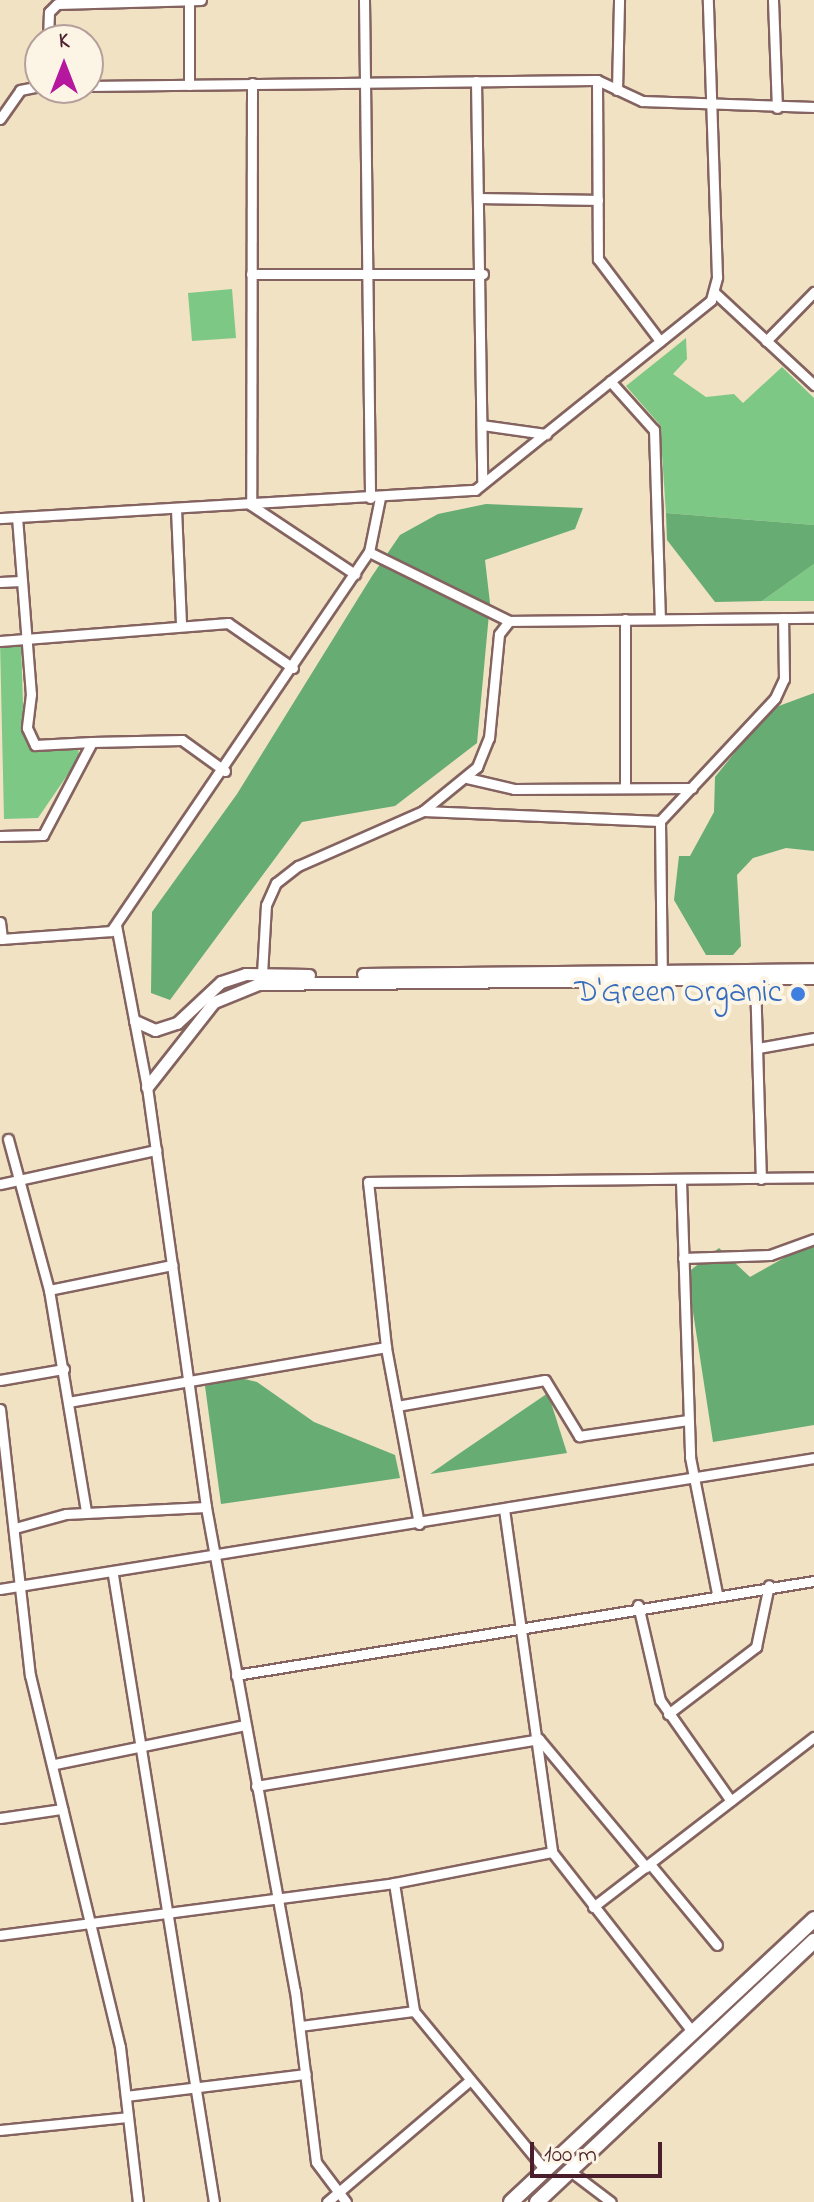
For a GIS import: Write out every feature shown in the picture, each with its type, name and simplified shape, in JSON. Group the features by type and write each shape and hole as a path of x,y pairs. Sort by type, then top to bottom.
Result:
{"main road":[{"path":"511,2202 691,2030 814,1919"},
{"path":"537,2202 814,1941"}],"street":[{"path":"49,24 49,12 57,4 189,3 201,0"},
{"path":"0,922 1,939 111,931 225,771 369,552 375,498 367,275 364,0"},
{"path":"617,90 619,0"},
{"path":"708,0 714,292 814,385"},
{"path":"773,0 777,108"},
{"path":"189,3 189,85"},
{"path":"104,86 364,80 597,80 642,101 712,108 814,107"},
{"path":"597,80 601,265 660,341"},
{"path":"476,81 483,274 482,481"},
{"path":"251,505 252,83"},
{"path":"0,119 20,90 24,89"},
{"path":"481,198 598,200"},
{"path":"251,274 483,274"},
{"path":"0,518 475,490 482,481 546,434 660,341 714,292"},
{"path":"766,341 814,292"},
{"path":"610,381 654,430 660,619"},
{"path":"482,425 546,434"},
{"path":"251,505 355,574"},
{"path":"176,509 181,624"},
{"path":"17,517 28,638 27,728 35,745 182,740 225,771"},
{"path":"369,552 509,621 814,618"},
{"path":"0,582 21,581"},
{"path":"662,976 660,821 775,698 784,679 783,618"},
{"path":"625,619 625,788"},
{"path":"262,974 266,905 276,883 298,866 423,811 467,778 489,738 499,634 509,621"},
{"path":"0,641 181,624 228,623 293,668"},
{"path":"0,836 43,835 92,742"},
{"path":"467,778 514,789 692,788"},
{"path":"423,811 660,821"},
{"path":"116,925 147,1087 206,1507 300,2026 316,2162 346,2202"},
{"path":"147,1087 194,1025 235,988 814,969"},
{"path":"135,1021 155,1030 177,1023 221,982 262,974 814,978"},
{"path":"755,979 761,1179"},
{"path":"758,1048 814,1038"},
{"path":"8,1139 21,1176 49,1290 86,1512"},
{"path":"0,1184 21,1176 156,1150"},
{"path":"419,1524 386,1347 368,1182 681,1181 814,1177"},
{"path":"681,1181 688,1420 717,1593"},
{"path":"683,1258 770,1255 814,1239"},
{"path":"49,1290 172,1265"},
{"path":"68,1402 190,1385 386,1347"},
{"path":"0,1380 64,1369"},
{"path":"397,1406 541,1379 553,1385 568,1429 579,1436 688,1420"},
{"path":"0,1409 30,1675 55,1764 62,1809 90,1919 126,2096 138,2202"},
{"path":"0,1589 113,1575 814,1458"},
{"path":"15,1528 86,1512 206,1507"},
{"path":"504,1509 525,1623 552,1852 691,2030"},
{"path":"113,1575 170,1913 194,2089 214,2202"},
{"path":"236,1675 525,1623 769,1585 814,1581"},
{"path":"668,1714 756,1647 769,1585"},
{"path":"638,1605 653,1684 668,1714 731,1801"},
{"path":"55,1764 139,1743 245,1725"},
{"path":"593,1907 814,1737"},
{"path":"256,1786 539,1739"},
{"path":"539,1739 717,1945"},
{"path":"0,1818 62,1809"},
{"path":"0,1935 90,1919 170,1913 275,1896 394,1883 552,1852"},
{"path":"394,1883 414,2011 546,2171"},
{"path":"300,2026 414,2011"},
{"path":"126,2096 306,2074"},
{"path":"327,2202 469,2081"},
{"path":"0,2130 127,2117"},
{"path":"570,2171 611,2202"}],"green space":[{"path":"232,289 236,338 192,341 188,293"},
{"path":"686,338 687,359 673,374 706,397 734,394 743,403 782,367 814,398 814,525 666,513 660,425 626,386"},
{"path":"486,504 583,508 575,529 485,560 490,603 477,743 395,806 302,822 170,1000 151,993 152,912 237,794 400,535 438,514"},
{"path":"666,513 814,525 814,564 762,601 715,602 667,540"},
{"path":"814,564 814,601 762,601"},
{"path":"21,641 24,736 78,744 79,758 38,818 4,819 0,642"},
{"path":"814,693 814,851 786,848 753,858 737,875 741,946 733,955 706,955 674,900 679,856 690,856 714,812 715,777 745,740 776,707"},
{"path":"814,1241 814,1425 713,1442 687,1273 719,1248 750,1277"},
{"path":"236,1377 257,1382 314,1422 395,1455 400,1478 221,1504 205,1386"},
{"path":"548,1393 567,1453 430,1474 463,1451"}],"place":[{"name":"D'Green Organic","path":"798,994"}]}
